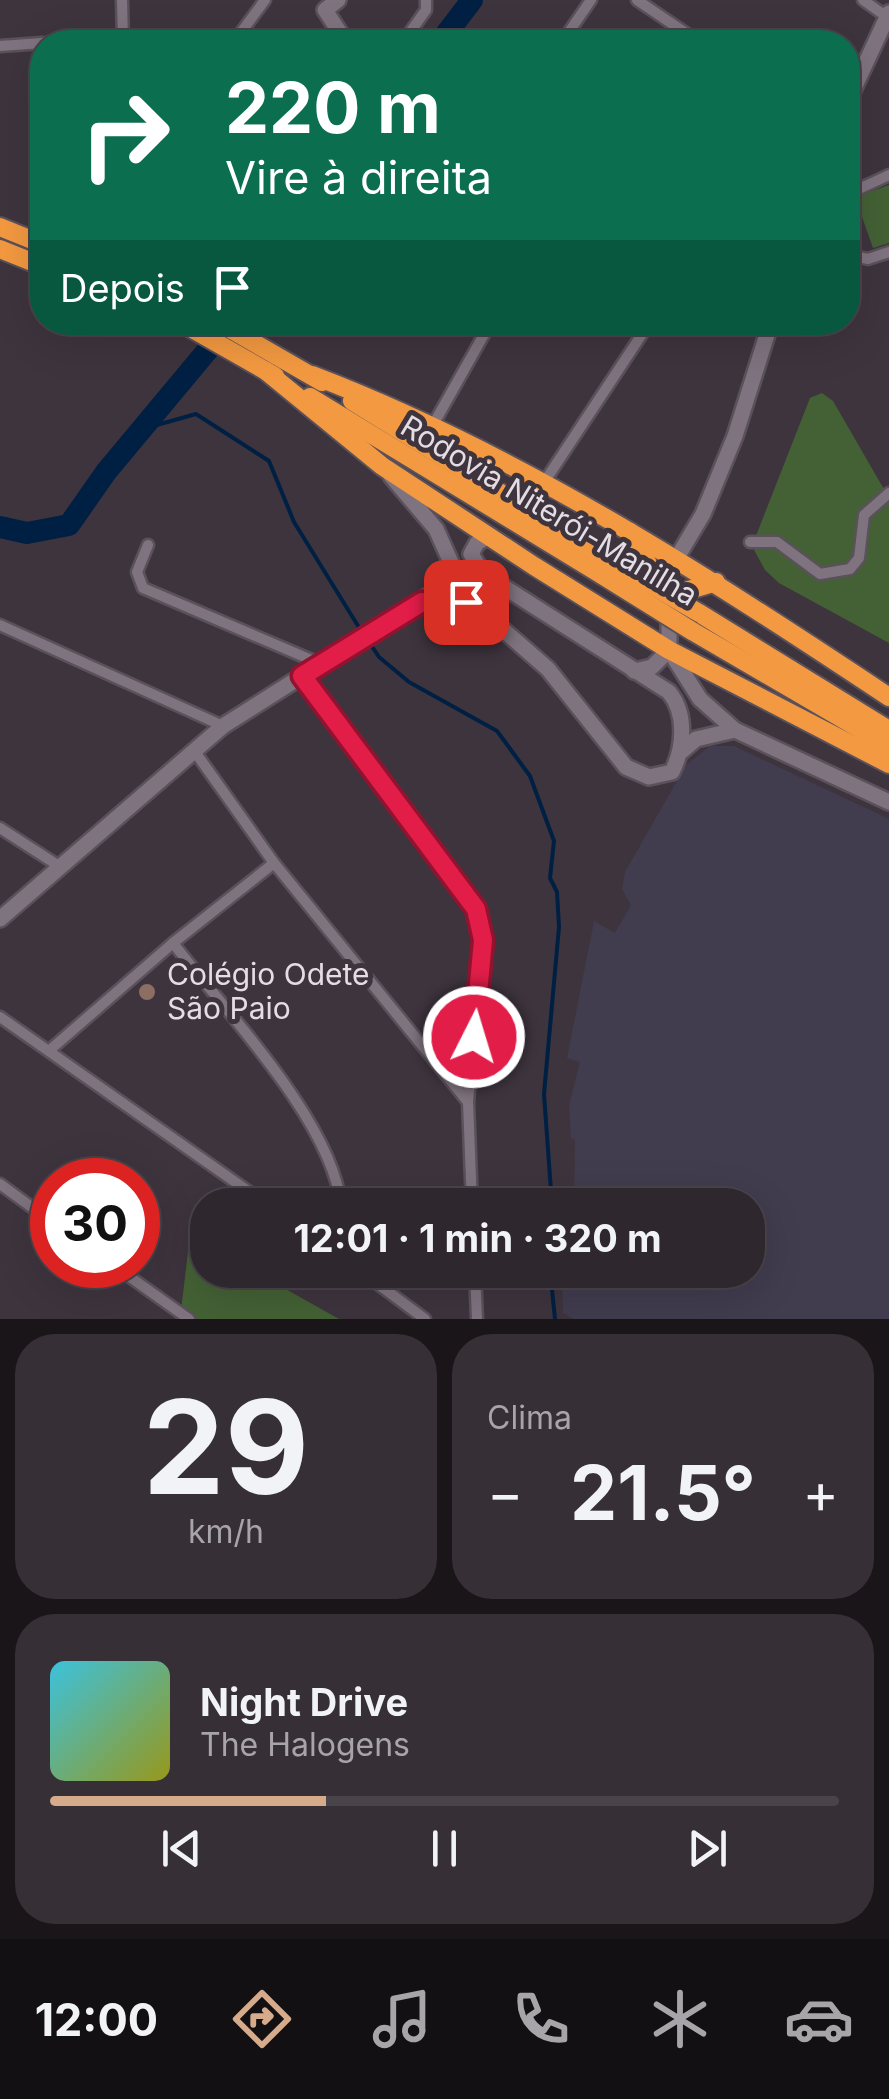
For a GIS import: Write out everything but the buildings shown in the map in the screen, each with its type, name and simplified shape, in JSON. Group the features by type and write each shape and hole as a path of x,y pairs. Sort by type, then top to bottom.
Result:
{"highway":[{"path":"0,227 30,239"},
{"path":"0,249 30,261"},
{"name":"Rodovia Niterói-Manilha","path":"207,335 260,360 607,568 889,746"},
{"name":"Rodovia Niterói-Manilha","path":"232,335 260,360 312,375 607,568"},
{"path":"260,360 382,466 534,566 669,650 889,764"},
{"path":"312,375 433,425 629,531 673,564 716,582 889,696"},
{"path":"629,531 648,564 642,590"},
{"path":"668,610 689,590 716,582"},
{"name":"Rodovia Niterói-Manilha","path":"695,622 889,730"}],"main road":[{"path":"327,3 340,30"},
{"path":"860,74 888,15"},
{"path":"598,606 614,605 642,590 673,564 703,514 768,335"},
{"path":"382,466 436,530 476,606 542,663 626,767 650,777 666,775 672,772 682,751 696,739 735,730"},
{"path":"488,536 476,542 471,554 484,576 668,692 676,702 682,751"},
{"path":"673,564 669,650 700,699 735,730 889,802"},
{"path":"0,918 223,726 379,630 457,576 484,576"},
{"path":"476,606 472,588 484,576"},
{"path":"422,602 458,600 476,606"},
{"path":"634,671 652,667 669,650"}],"street":[{"path":"122,0 123,30"},
{"path":"243,30 265,0"},
{"path":"412,30 426,10 426,0"},
{"path":"570,30 591,0"},
{"path":"637,0 681,30"},
{"path":"864,0 888,15"},
{"path":"0,46 30,44"},
{"path":"860,188 889,175"},
{"path":"860,257 868,259 889,252"},
{"path":"433,425 483,335"},
{"path":"543,484 641,335"},
{"path":"750,542 777,542 820,574 850,569 858,558 864,515 889,492"},
{"path":"148,545 137,572 143,588 321,664"},
{"path":"0,625 223,726"},
{"path":"302,676 476,909 483,940 468,1102 471,1188"},
{"path":"193,749 274,862 468,1102"},
{"path":"0,828 58,866"},
{"path":"52,1050 172,943 274,862"},
{"path":"172,943 312,1126 333,1166 338,1188"},
{"path":"0,1017 244,1188"},
{"path":"0,1184 30,1206"},
{"path":"145,1288 188,1319"},
{"path":"383,1288 425,1319"},
{"path":"476,1288 477,1319"}],"shaded area":[{"path":"710,746 734,746 889,819 889,1319 574,1319 563,1313 562,1288 765,1288 765,1188 574,1188 575,1140 571,1138 569,1105 580,1062 567,1058 594,921 615,933 631,905 622,889 625,872 686,765"}],"green space":[{"path":"889,185 889,243 873,248 860,211 860,195"},
{"path":"822,393 833,401 889,498 889,643 779,583 765,570 752,546 810,398"},
{"path":"190,1235 190,1288 284,1288 339,1319 180,1319"}],"waterway":[{"path":"449,30 472,0"},
{"path":"0,527 27,533 69,525 106,472 220,335"},
{"path":"146,428 196,414 269,461 294,522 363,634"},
{"path":"369,642 379,657 409,682 497,731 530,776 554,841 550,878 557,892 559,927 544,1094 551,1188"},
{"path":"552,1288 555,1319"}],"place":[{"name":"Colégio Odete São Paio","path":"147,992"}],"route":[{"path":"466,602 422,602 302,676 476,909 483,940 474,1037"}]}
